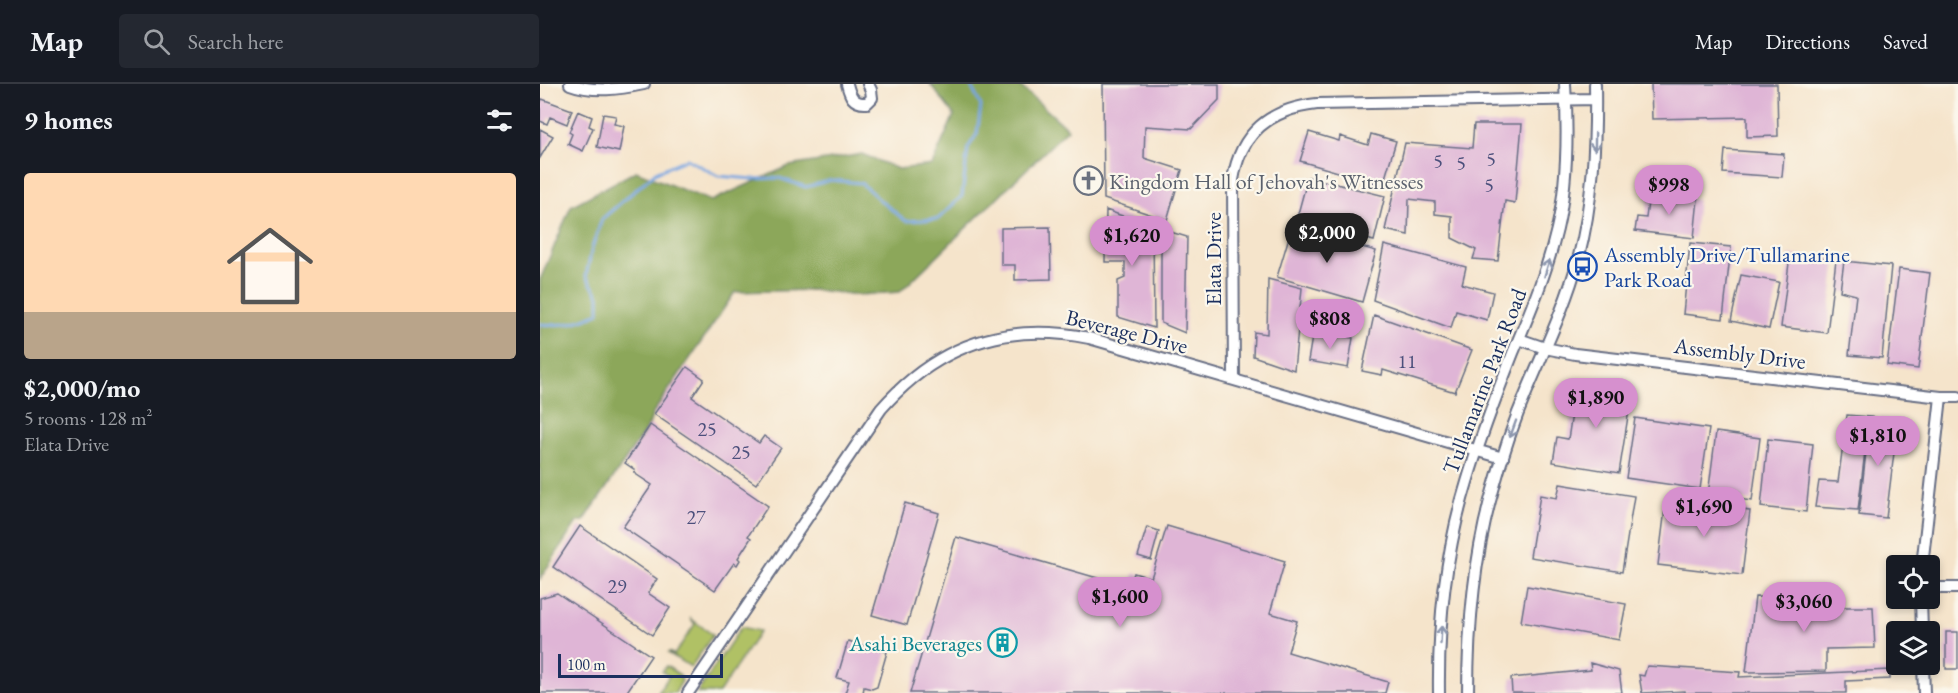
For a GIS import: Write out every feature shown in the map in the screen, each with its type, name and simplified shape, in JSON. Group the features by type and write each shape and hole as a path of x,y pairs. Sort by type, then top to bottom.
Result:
{"street":[{"path":"570,84 598,90 644,84"},
{"path":"847,84 853,100 859,104 867,103 872,98 868,84"},
{"name":"Tullamarine Park Road","path":"1439,693 1447,569 1458,512 1476,451 1536,299 1557,227 1565,168 1565,84"},
{"name":"Tullamarine Park Road","path":"1468,693 1474,585 1487,515 1503,458 1571,281 1585,231 1594,166 1594,84"},
{"name":"Elata Drive","path":"1234,380 1234,168 1243,146 1265,122 1284,110 1317,104 1595,99"},
{"name":"Beverage Drive","path":"688,693 881,409 897,391 934,362 971,344 988,339 1019,333 1054,332 1089,338 1503,458"},
{"name":"Assembly Drive","path":"1519,339 1545,348 1575,354 1941,397 1958,397"},
{"path":"1923,555 1941,397"},
{"path":"1940,588 1958,588"},
{"path":"1923,675 1924,693"}],"green space":[{"path":"930,84 1018,84 1068,129 900,292 859,295 815,290 735,292 653,413 649,425 584,521 577,522 540,579 540,280 571,206 636,171 711,201 789,166 862,154 898,169 932,165 954,115"},
{"path":"690,618 713,635 691,667 668,653 674,655 695,624"},
{"path":"741,627 760,631 719,693 697,693"},
{"path":"666,666 680,675 682,681 675,693 658,693 669,676 662,672"}],"building":[{"path":"1103,84 1219,84 1219,100 1191,129 1145,126 1144,158 1182,170 1167,220 1104,199"},
{"path":"1651,84 1777,84 1778,136 1747,137 1747,117 1652,119"},
{"path":"542,99 572,110 567,124 550,117 547,124 540,121"},
{"path":"578,111 592,117 589,126 593,128 583,151 568,144 572,134 569,132"},
{"path":"603,114 616,116 614,124 624,126 619,152 597,147"},
{"path":"1474,124 1522,124 1515,203 1505,201 1498,261 1473,259 1476,250 1452,238 1452,216 1435,214 1435,202 1409,199 1408,235 1385,230 1405,143 1472,148"},
{"path":"540,129 553,136 540,158"},
{"path":"1309,132 1339,141 1340,136 1368,145 1371,134 1396,141 1383,185 1300,161"},
{"path":"1725,150 1784,154 1782,177 1723,173"},
{"path":"1308,177 1385,196 1374,241 1296,221"},
{"path":"1649,194 1698,199 1694,238 1635,231 1637,217 1646,218"},
{"path":"1106,210 1153,227 1154,328 1118,317 1118,281 1125,278 1125,262 1105,262"},
{"path":"1050,227 1051,279 1015,280 1015,265 1001,265 1001,228"},
{"path":"1292,227 1376,251 1362,302 1277,277"},
{"path":"1161,229 1187,237 1185,333 1161,323"},
{"path":"1690,243 1731,247 1723,319 1683,314"},
{"path":"1384,245 1466,267 1462,284 1493,292 1487,320 1456,311 1451,328 1373,300"},
{"path":"1790,255 1836,260 1827,333 1781,327"},
{"path":"1844,261 1891,266 1882,358 1849,355 1856,295 1840,291"},
{"path":"1899,269 1930,273 1918,369 1887,365"},
{"path":"1741,275 1779,282 1769,329 1731,321"},
{"path":"1268,279 1302,288 1294,370 1253,356 1254,332 1267,334"},
{"path":"1374,315 1472,350 1455,392 1383,370 1382,375 1362,371"},
{"path":"1313,331 1353,338 1348,368 1308,361"},
{"path":"687,367 704,379 692,397 759,443 764,436 781,448 756,484 654,414"},
{"path":"1577,382 1632,391 1619,473 1553,462 1557,437 1568,439"},
{"path":"1847,415 1869,417 1858,510 1815,507 1819,481 1838,482"},
{"path":"1870,417 1898,420 1886,518 1859,515"},
{"path":"1635,418 1709,429 1700,489 1626,478"},
{"path":"650,425 768,506 748,536 751,538 738,558 740,560 737,565 734,563 715,590 623,527 652,485 634,473 635,470 625,463"},
{"path":"1716,432 1760,438 1752,501 1708,495"},
{"path":"1768,439 1813,444 1806,512 1761,507"},
{"path":"1560,484 1634,496 1622,572 1530,557 1540,495 1557,498"},
{"path":"1666,501 1750,511 1742,575 1658,565"},
{"path":"905,503 939,513 907,625 872,615"},
{"path":"580,526 657,579 648,593 670,608 652,635 553,567"},
{"path":"1167,526 1285,561 1270,613 1297,621 1288,652 1388,682 1385,693 910,693 956,537 1101,579 1096,594 1125,602 1134,573 1151,578"},
{"path":"1147,527 1159,531 1151,560 1138,556"},
{"path":"1527,586 1626,604 1619,640 1521,622"},
{"path":"557,593 651,656 626,693 540,693 540,598"},
{"path":"1755,597 1824,598 1824,607 1873,607 1875,648 1826,649 1826,671 1746,672"},
{"path":"1946,632 1958,632 1958,669 1946,669"},
{"path":"848,641 887,652 877,687 872,689 864,687 863,693 845,693 849,681 837,678"},
{"path":"1590,663 1619,671 1622,693 1512,693 1511,678 1591,670"},
{"path":"1647,666 1740,672 1739,677 1886,670 1886,675 1890,675 1890,679 1846,681 1846,693 1685,693 1685,691 1642,693 1639,675 1644,676"}],"waterway":[{"path":"540,324 570,323 599,313 599,296 586,276 602,219 656,172 687,159 718,176 753,179 779,178 806,187 831,180 861,183 906,221 938,219 962,196 968,148 977,134 981,106 970,84"}],"place":[{"name":"Kingdom Hall of Jehovah's Witnesses","path":"1088,181"},
{"name":"Assembly Drive/Tullamarine Park Road","path":"1583,267"},
{"name":"Asahi Beverages","path":"1003,643"}]}
